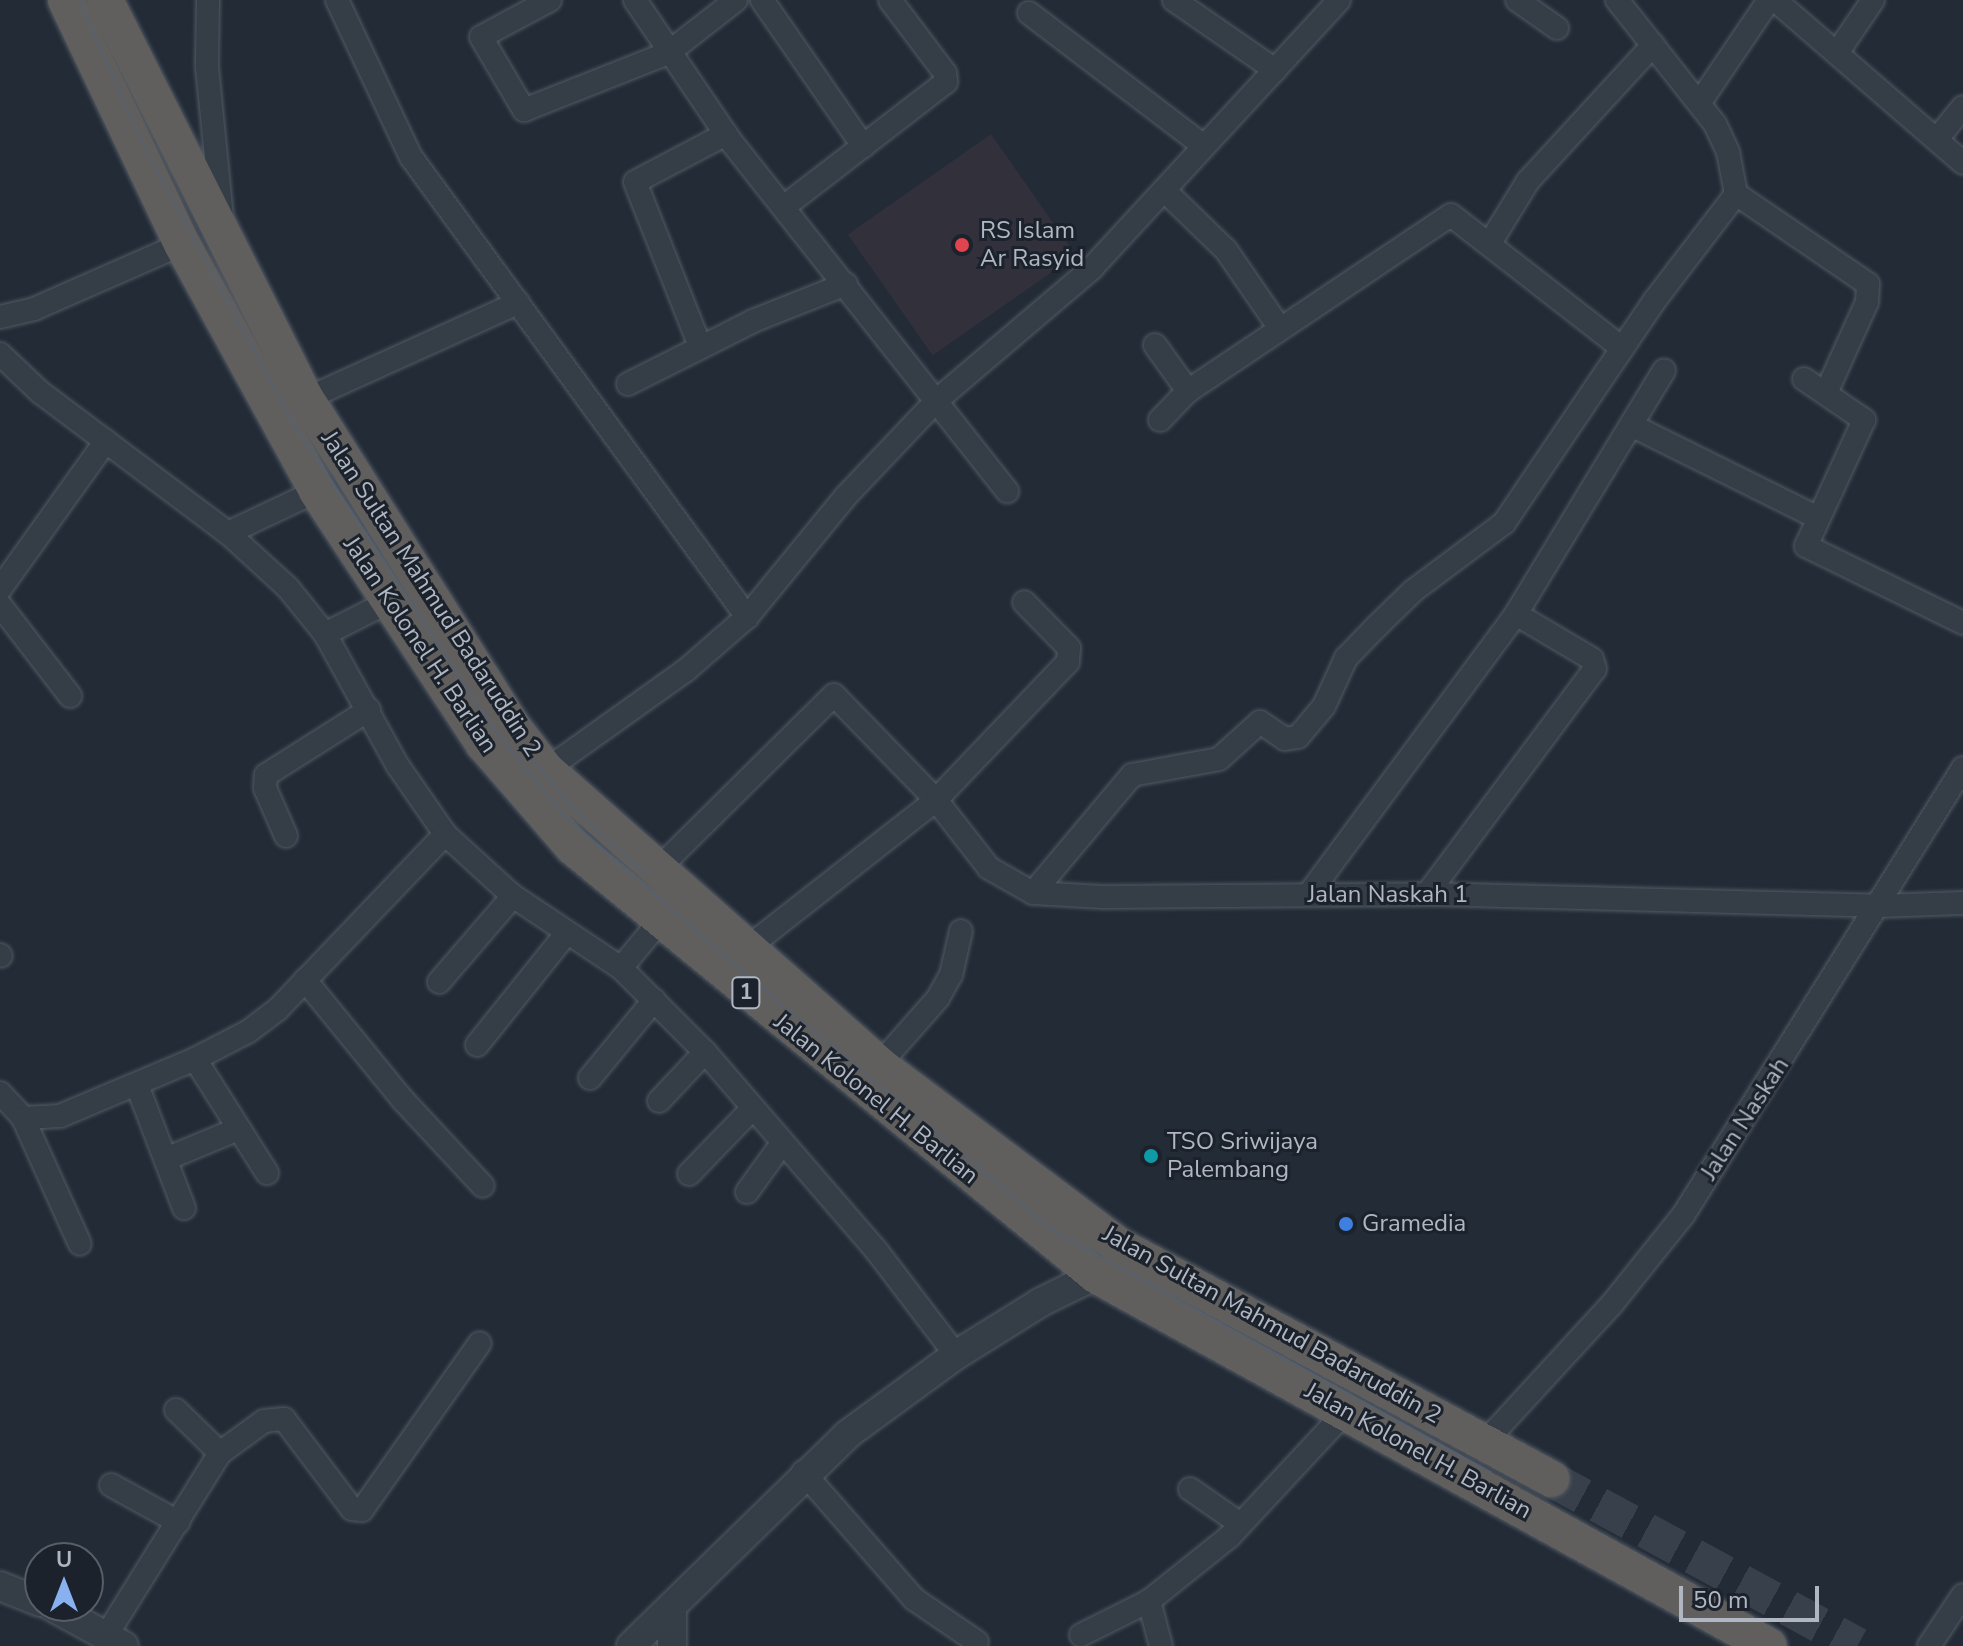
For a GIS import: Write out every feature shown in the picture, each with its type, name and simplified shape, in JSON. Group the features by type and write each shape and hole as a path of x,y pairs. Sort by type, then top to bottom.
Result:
{"highway":[{"name":"Jalan Kolonel H. Barlian","path":"66,0 182,244 317,491 508,775 573,847 659,922 1096,1275 1346,1411 1752,1642"},
{"name":"Jalan Sultan Mahmud Badaruddin 2","path":"105,0 225,245 306,399 512,726 546,770 656,871 879,1065 1119,1246 1486,1441 1551,1479"}],"street":[{"path":"208,0 207,67 225,245"},
{"path":"337,0 411,157 747,617"},
{"path":"550,0 512,8 482,34 480,41 524,110 668,53 736,0"},
{"path":"635,0 668,53 726,134 1007,491"},
{"path":"762,0 863,146"},
{"path":"785,206 946,79 890,0"},
{"path":"1174,0 1275,70"},
{"path":"546,770 685,671 747,617 846,496 936,401 1092,268 1202,145 1339,0"},
{"path":"1517,0 1557,28"},
{"path":"1617,0 1700,102 1728,152 1736,194 1868,284 1867,302 1826,393"},
{"path":"1700,102 1772,0 1963,163"},
{"path":"1837,53 1873,0"},
{"path":"1029,13 1202,145"},
{"path":"1490,243 1528,181 1653,45"},
{"path":"1937,139 1963,107"},
{"path":"700,346 635,185 638,178 726,134"},
{"path":"1164,190 1226,250 1279,327"},
{"path":"1033,893 1132,775 1219,759 1260,722 1285,739 1298,737 1324,706 1346,658 1413,591 1504,523 1622,348 1736,194"},
{"path":"1160,420 1188,391 1447,216 1455,216 1622,348"},
{"path":"0,317 34,309 182,244"},
{"path":"628,384 700,346 846,284"},
{"path":"306,399 518,303"},
{"path":"1155,345 1188,391"},
{"path":"0,354 106,441 228,533 288,588 325,634 398,766 445,834 513,896 621,968 654,1000 705,1052 781,1145 876,1250 956,1355"},
{"path":"1309,894 1516,614 1664,371"},
{"path":"1804,379 1864,423 1818,518 1808,548 1963,623"},
{"path":"1631,425 1818,518"},
{"path":"70,696 2,603 106,441"},
{"path":"228,533 317,491"},
{"path":"325,634 392,600"},
{"path":"746,949 936,800 1069,660 1069,648 1024,602"},
{"path":"1427,894 1595,669 1592,659 1516,614"},
{"name":"Jalan Naskah 1","path":"656,871 834,695 936,800 989,868 1033,893 1103,897 1427,894 1879,906 1963,903"},
{"path":"286,836 265,788 266,775 369,710"},
{"name":"Jalan Naskah","path":"1486,1441 1612,1304 1684,1214 1963,768"},
{"path":"23,1118 60,1116 137,1085 195,1059 264,1020 445,834"},
{"path":"439,982 513,896"},
{"path":"621,968 659,922"},
{"path":"879,1065 938,998 951,975 961,931"},
{"path":"477,1045 566,934"},
{"path":"305,980 403,1100 483,1186"},
{"path":"590,1078 654,1000"},
{"path":"659,1101 705,1052"},
{"path":"195,1059 267,1173"},
{"path":"137,1085 184,1208"},
{"path":"0,1093 23,1118 80,1244"},
{"path":"689,1174 752,1109"},
{"path":"166,1159 238,1129"},
{"path":"747,1192 781,1145"},
{"path":"631,1646 672,1609 803,1472 956,1355 1041,1302 1096,1275"},
{"path":"80,1622 115,1641 178,1522 220,1453 264,1421 284,1419 352,1509 362,1510 480,1343"},
{"path":"176,1410 220,1453"},
{"path":"1081,1635 1149,1601 1196,1568 1346,1411"},
{"path":"803,1472 914,1599 977,1642"},
{"path":"111,1485 178,1522"},
{"path":"1190,1489 1239,1523"},
{"path":"4,1594 24,1598"},
{"path":"1929,1646 1963,1595"},
{"path":"1149,1601 1161,1646"},
{"path":"672,1609 672,1646"}],"shaded area":[{"name":"RS Islam Ar Rasyid","path":"991,134 1076,255 933,356 848,234"}],"tunnel":[{"path":"1551,1479 1858,1646"}],"tram line":[{"path":"79,0 144,146 292,421 495,731 566,817 743,972 1059,1234 1491,1472"},
{"path":"520,745 573,808 648,876"}],"place":[{"name":"RS Islam Ar Rasyid","path":"962,245"},
{"name":"TSO Sriwijaya Palembang","path":"1151,1156"},
{"name":"Gramedia","path":"1346,1224"}]}
